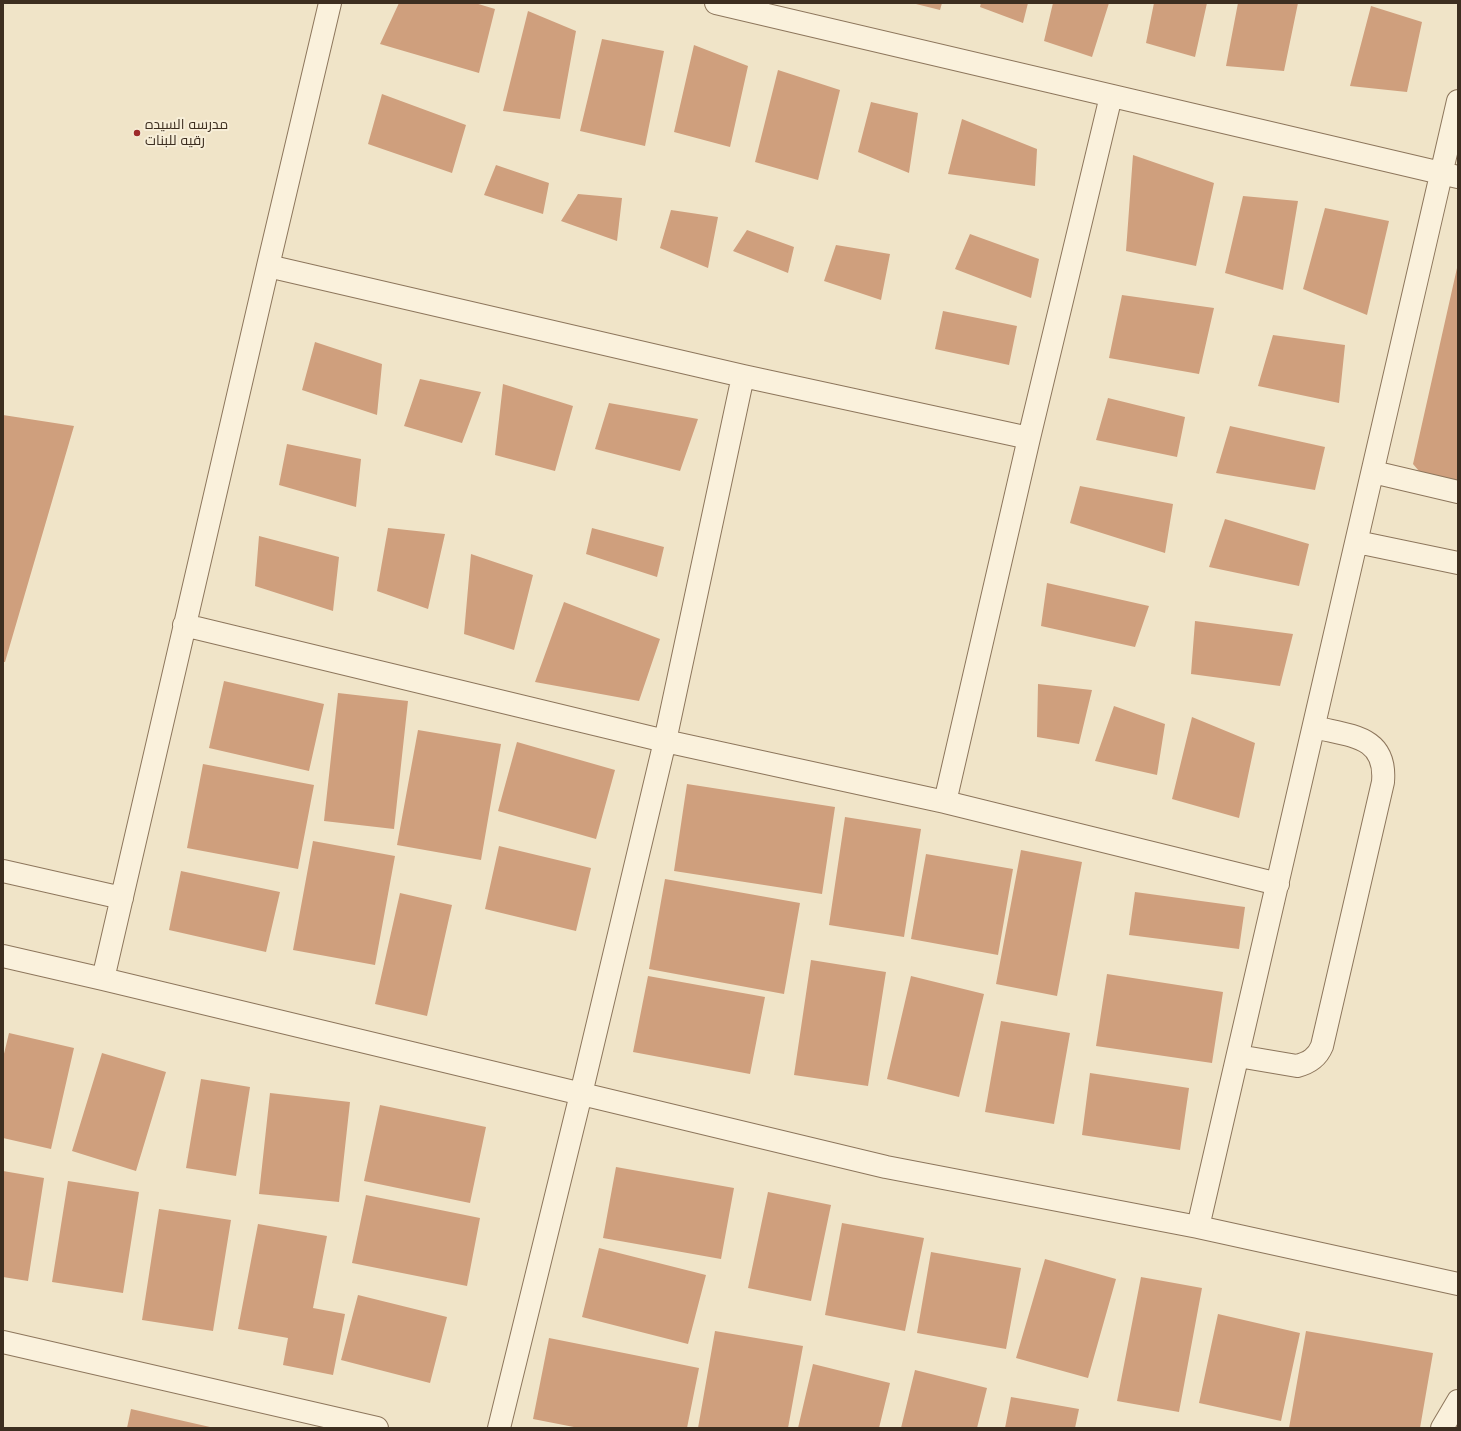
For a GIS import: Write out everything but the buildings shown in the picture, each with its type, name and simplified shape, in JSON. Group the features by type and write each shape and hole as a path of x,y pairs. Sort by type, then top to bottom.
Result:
{"street":[{"path":"103,979 184,625 330,3"},
{"path":"716,3 1450,175"},
{"path":"945,802 1028,438 1112,96"},
{"path":"1198,1227 1356,542 1450,175 1458,102"},
{"path":"268,266 743,376 1028,438"},
{"path":"499,1428 581,1094 665,741 743,376"},
{"path":"1373,472 1458,492"},
{"path":"1356,542 1458,563"},
{"path":"184,625 665,741 945,802 1278,884"},
{"path":"1238,1056 1297,1066 1313,1060 1319,1053 1322,1046 1383,782 1384,772 1382,763 1379,754 1372,745 1364,739 1314,727"},
{"path":"3,871 122,898"},
{"path":"3,956 886,1167 1198,1227 1458,1284"},
{"path":"3,1342 377,1428"},
{"path":"1442,1428 1458,1401"}],"place":[{"name":"مدرسه السيده رقيه للبنات","path":"137,133"}]}
